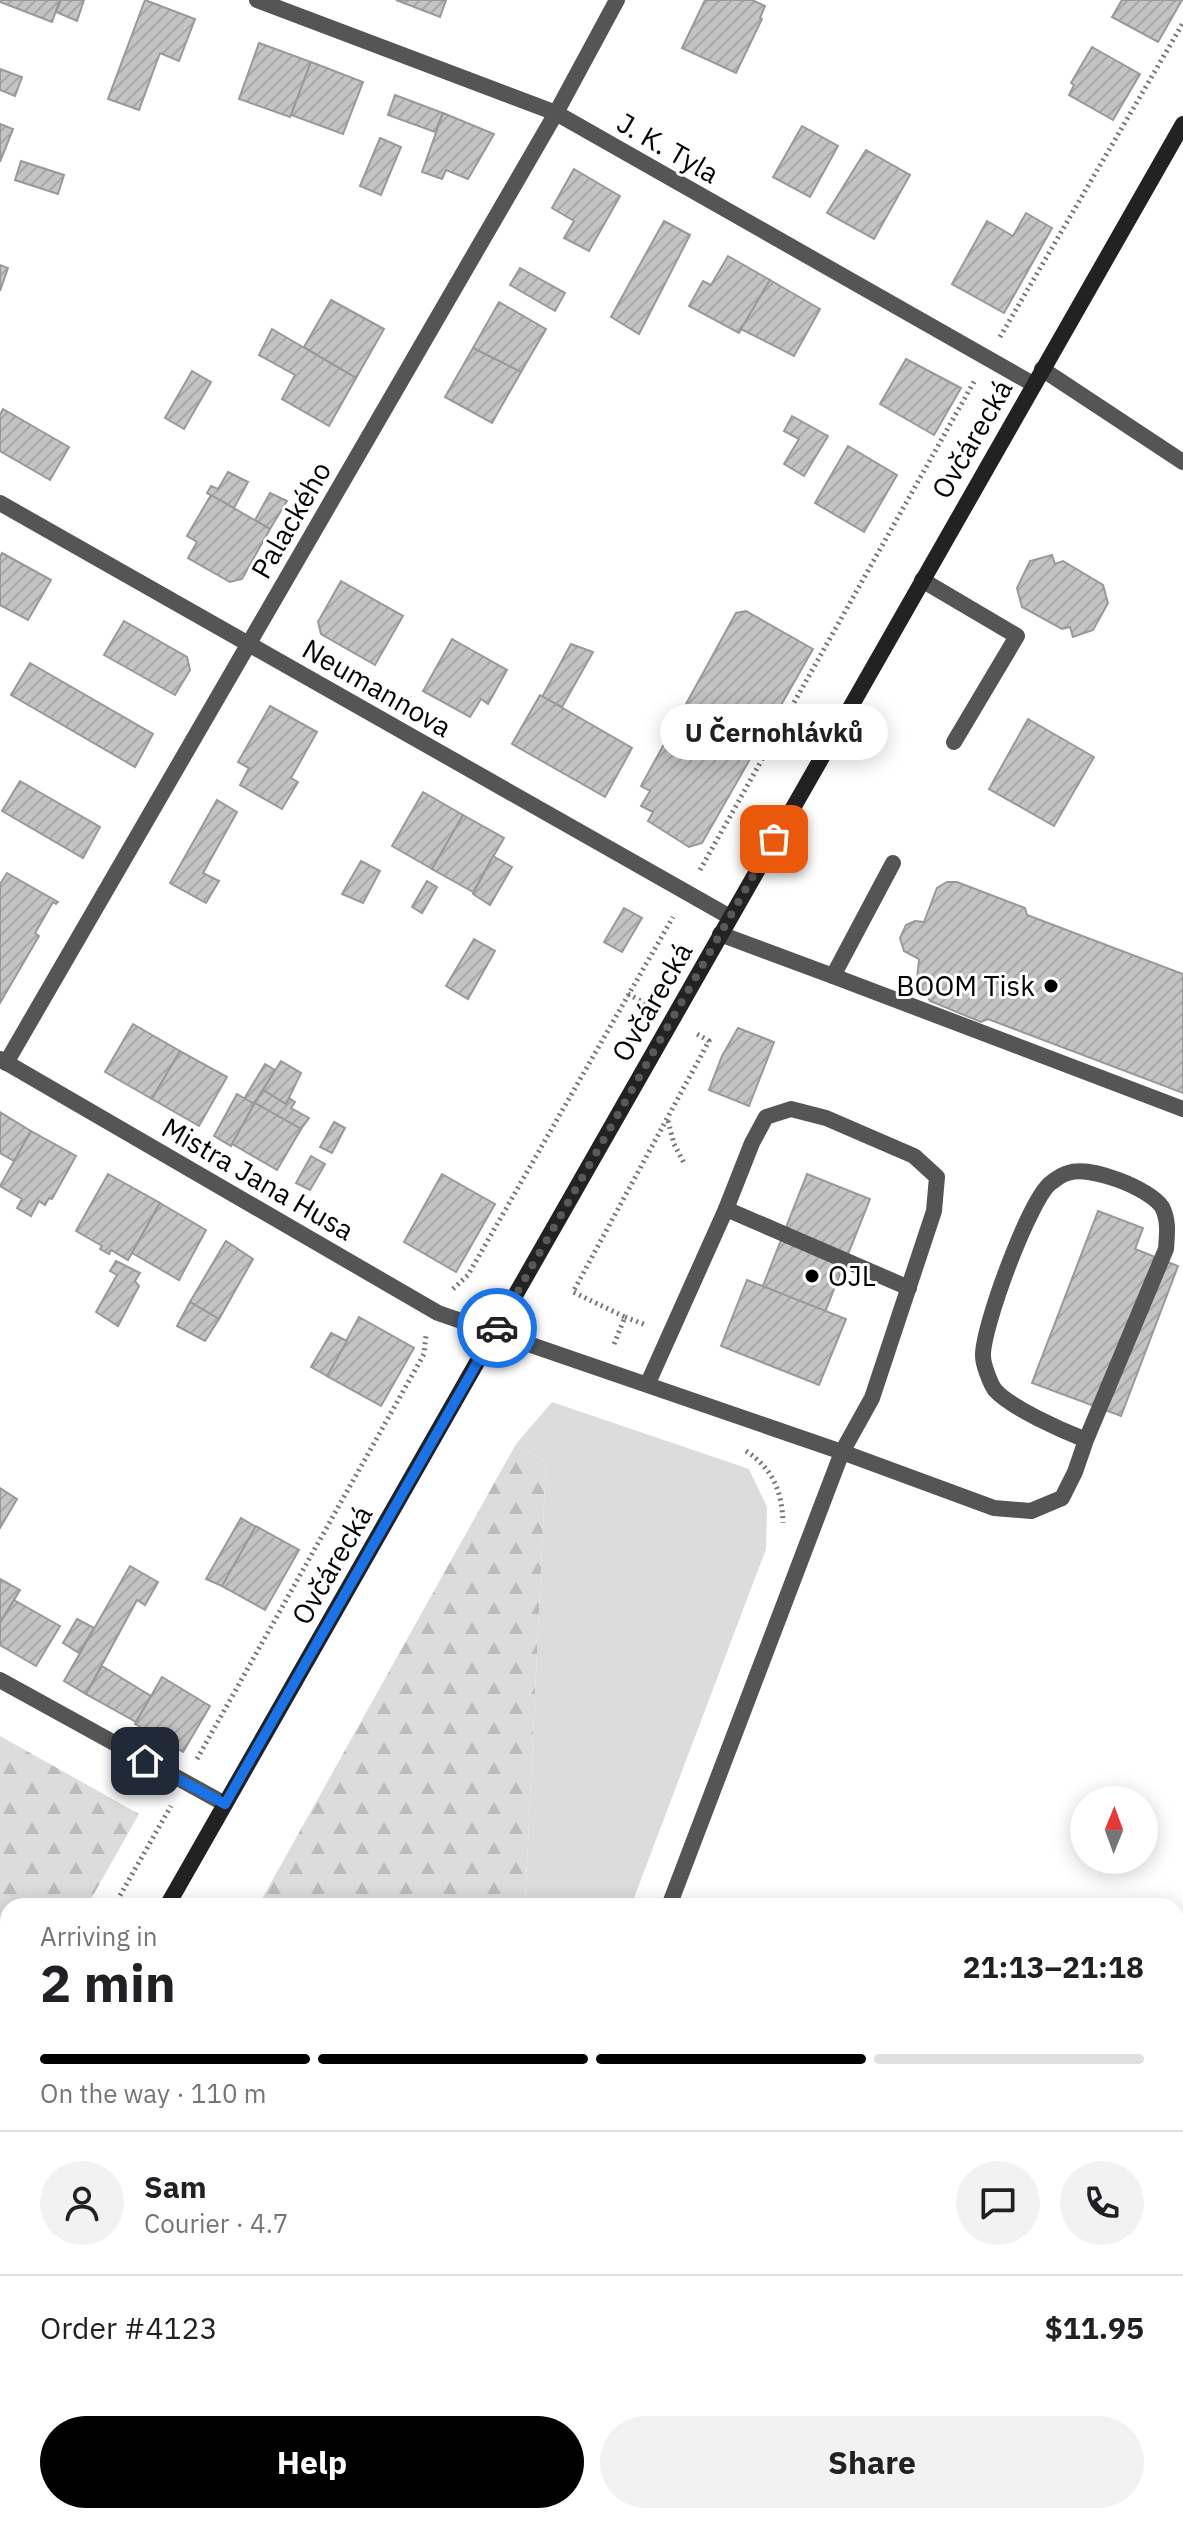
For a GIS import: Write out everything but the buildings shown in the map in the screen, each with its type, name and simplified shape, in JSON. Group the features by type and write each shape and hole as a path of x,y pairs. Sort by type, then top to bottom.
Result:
{"main road":[{"name":"Ovčárecká","path":"172,1898 1183,124"}],"street":[{"name":"J. K. Tyla","path":"257,0 556,113 987,360 1037,377 1183,462"},
{"name":"Palackého","path":"3,1061 249,645 556,113 617,0"},
{"name":"Neumannova","path":"0,503 730,917"},
{"path":"922,580 1017,636 954,742"},
{"path":"833,976 893,863"},
{"path":"720,934 1183,1109"},
{"name":"Mistra Jana Husa","path":"3,1061 438,1313 648,1383 994,1508 1031,1511 1062,1498 1166,1249 1168,1226 1162,1208 1147,1192 1097,1173 1070,1172 1048,1184 1032,1209 989,1320 982,1358 995,1389 1055,1428 1086,1440"},
{"path":"648,1383 766,1117 791,1109 826,1118 914,1156 937,1177 934,1211 872,1398 842,1452 672,1898"},
{"path":"726,1209 909,1288"},
{"path":"0,1680 225,1804"}],"path":[{"path":"119,1898 424,1354 426,1334 454,1287 468,1275 687,894 987,360 1183,23"},
{"path":"605,1369 625,1317 573,1292 709,1041 628,994"},
{"path":"667,1120 684,1163"},
{"path":"739,1446 774,1476 782,1502 783,1528"}],"green space":[{"path":"552,1402 749,1469 767,1507 766,1549 634,1898 525,1898 546,1462 516,1444"},
{"path":"516,1444 546,1462 525,1898 262,1898"},
{"path":"0,1736 139,1814 92,1898 0,1898"}],"way so far":[{"path":"497,1328 774,839"}],"place":[{"name":"U Černohlávků","path":"774,839"},
{"name":"BOOM Tisk","path":"1051,986"},
{"name":"OJL","path":"812,1276"}],"route":[{"path":"145,1761 225,1804 497,1328"}]}
